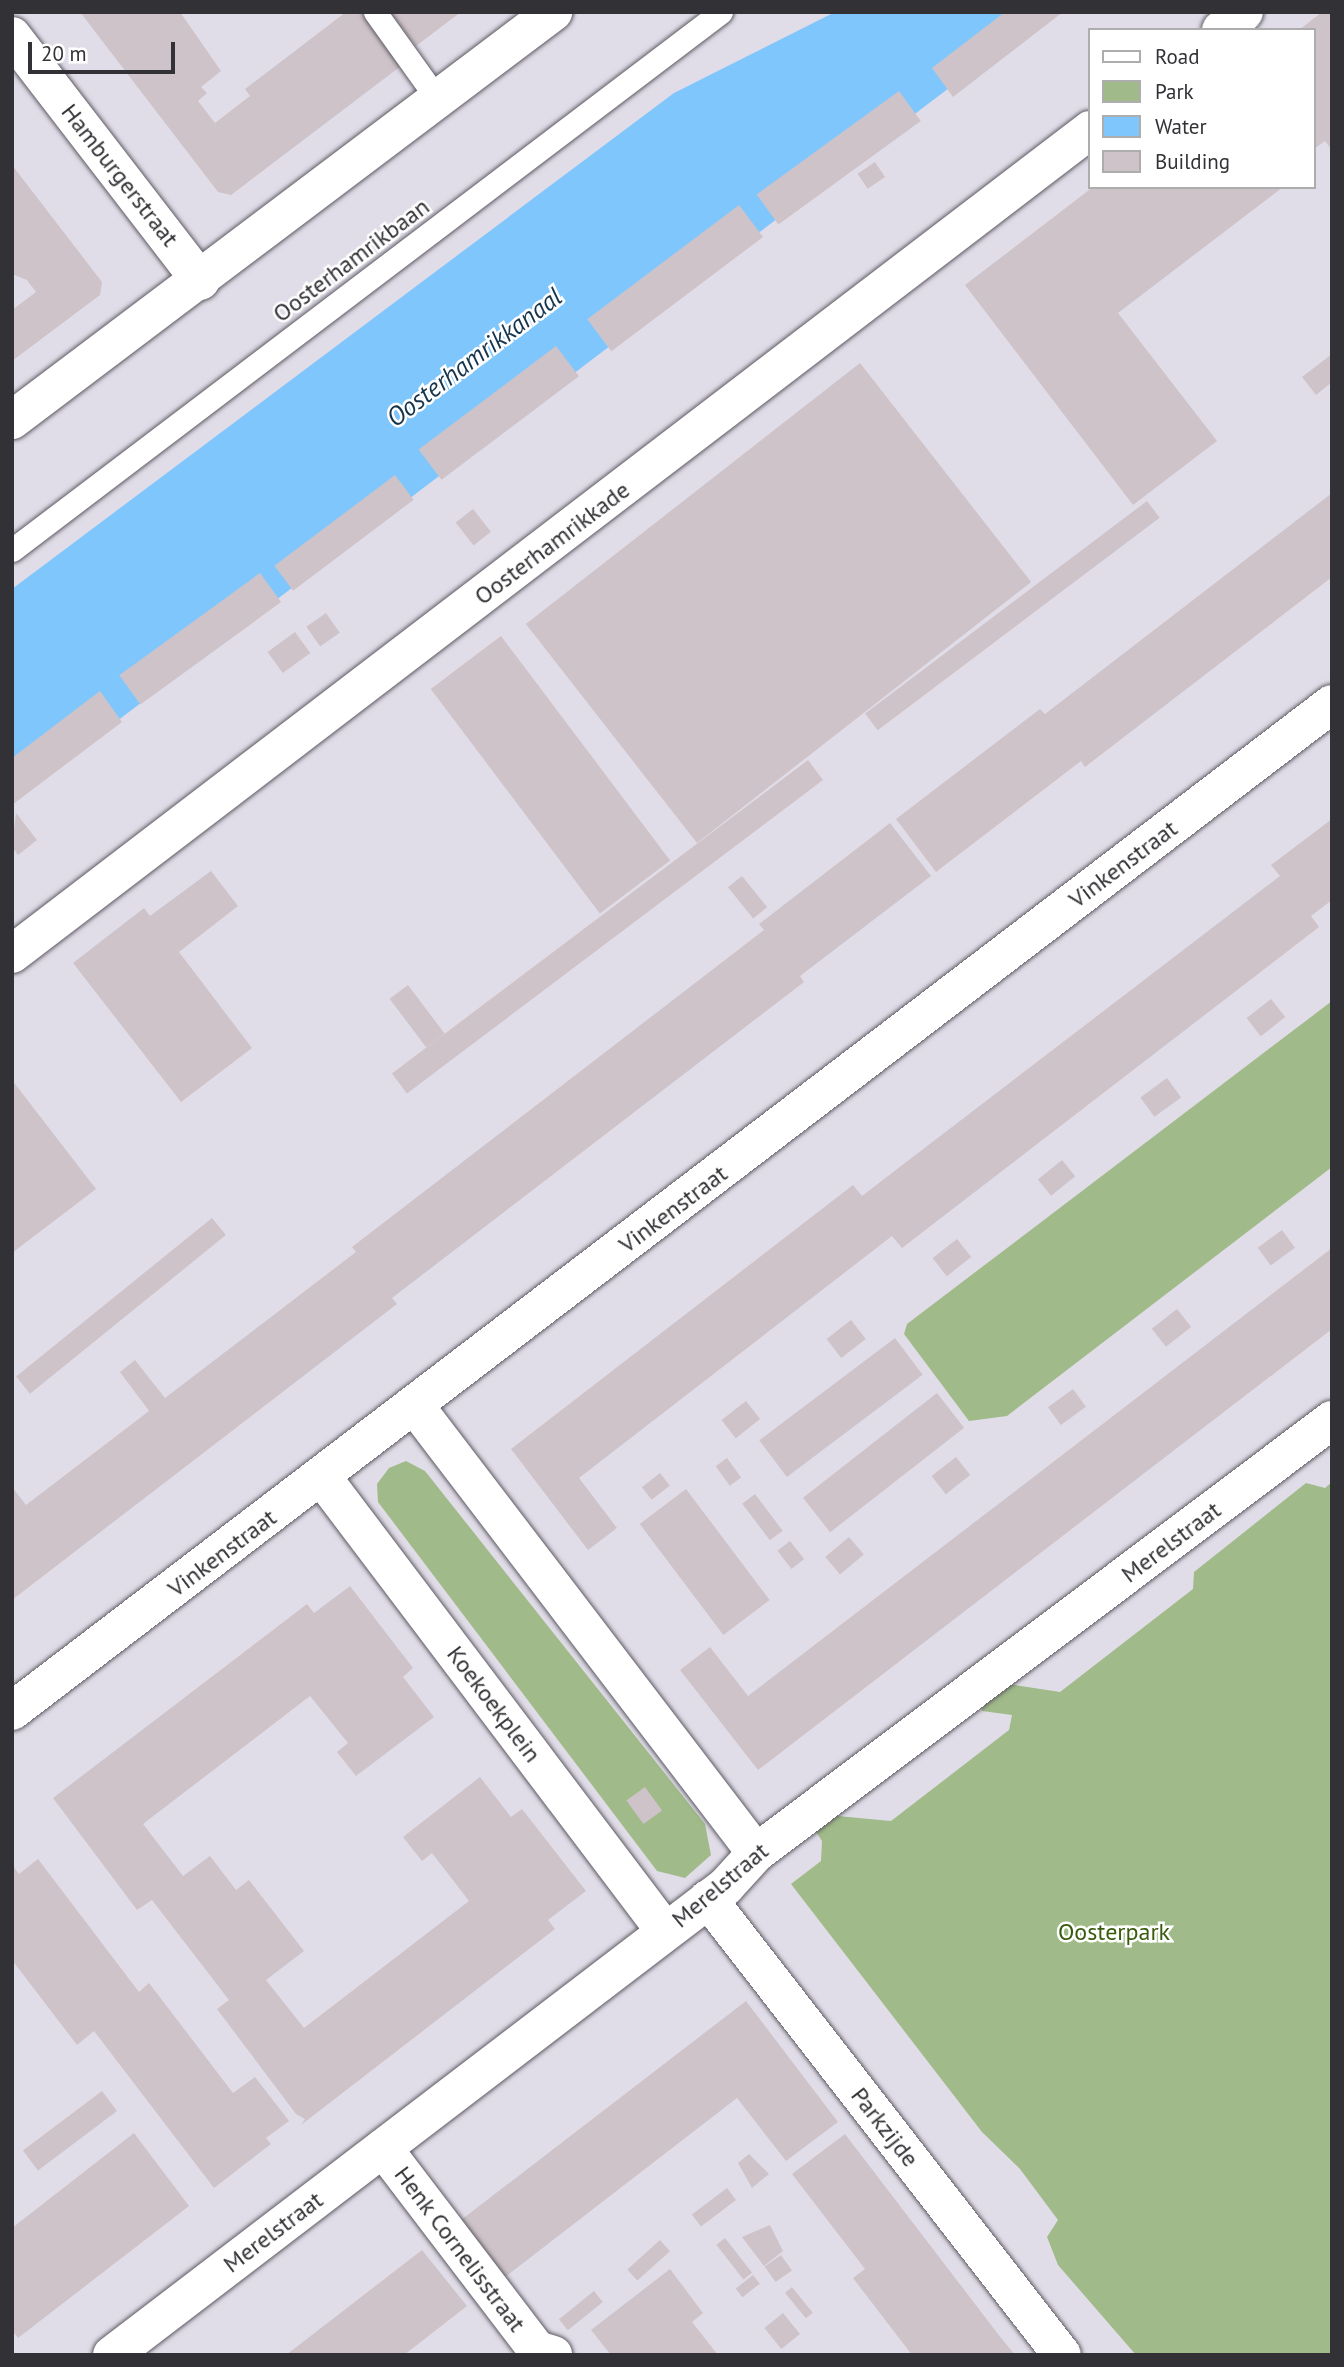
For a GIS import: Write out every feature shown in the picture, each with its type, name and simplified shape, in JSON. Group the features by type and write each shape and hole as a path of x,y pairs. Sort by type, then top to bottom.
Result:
{"street":[{"path":"12,420 201,281 553,12"},
{"path":"1224,28 1244,12"},
{"name":"Hamburgerstraat","path":"12,36 201,281"},
{"name":"Oosterhamrikkade","path":"12,954 1088,132"},
{"name":"Vinkenstraat","path":"12,1711 1332,704"},
{"path":"415,1406 756,1853"},
{"name":"Merelstraat","path":"112,2355 708,1899 756,1853 1332,1420"},
{"name":"Koekoekplein","path":"322,1477 665,1931"},
{"name":"Parkzijde","path":"708,1899 1062,2355"},
{"name":"Henk Cornelisstraat","path":"383,2148 542,2353"}],"lane":[{"path":"375,12 438,100"},
{"name":"Oosterhamrikbaan","path":"12,550 721,12"}],"green space":[{"path":"1332,1001 1332,1167 1007,1416 969,1421 904,1334 907,1324"},
{"path":"406,1461 425,1471 705,1824 711,1855 685,1878 657,1871 378,1502 377,1484 389,1468"},
{"name":"Oosterpark","path":"1332,1482 1332,2355 1136,2355 1058,2265 1047,2237 1058,2220 1020,2169 982,2132 791,1884 821,1861 822,1841 813,1827 827,1815 891,1821 1009,1730 1012,1715 982,1711 982,1704 1008,1684 1060,1692 1193,1589 1194,1572 1306,1483 1325,1488"}],"water":[{"name":"Oosterhamrikkanaal","path":"835,12 1049,12 12,801 12,589 674,93"}],"building":[{"path":"80,12 180,12 221,71 201,87 207,93 198,101 215,123 250,96 245,89 346,12 361,12 401,66 231,195 218,192"},
{"path":"390,12 461,12 416,46"},
{"path":"1005,12 1063,12 953,97 932,68"},
{"path":"1322,12 1332,12 1332,150 1325,141 1316,148 1316,28 1302,28"},
{"path":"899,91 921,121 778,224 757,194"},
{"path":"875,162 885,177 868,189 858,174"},
{"path":"12,165 102,282 100,295 12,361 12,310 36,292 27,280 12,274"},
{"path":"1090,189 1280,189 1118,313 1217,441 1133,505 965,285"},
{"path":"739,205 763,237 611,351 587,319"},
{"path":"556,346 579,376 442,480 419,450"},
{"path":"1332,354 1332,382 1316,395 1302,377"},
{"path":"860,363 1031,582 697,843 526,624"},
{"path":"395,475 414,500 293,591 274,566"},
{"path":"1332,493 1332,577 1085,767 1081,761 936,872 896,819 1040,709 1045,714"},
{"path":"1147,501 1160,518 878,730 865,713"},
{"path":"473,509 491,532 474,545 456,523"},
{"path":"260,573 281,602 140,704 119,675"},
{"path":"326,613 340,633 320,646 306,627"},
{"path":"295,632 310,653 283,673 267,652"},
{"path":"501,636 670,860 600,913 431,689"},
{"path":"100,691 122,722 12,805 12,758"},
{"path":"808,760 823,780 407,1094 392,1074"},
{"path":"16,813 37,840 18,855 12,847"},
{"path":"1332,819 1332,900 1311,916 1319,927 902,1248 892,1236 579,1478 617,1528 588,1550 511,1449 853,1185 862,1196 1280,876 1271,865"},
{"path":"890,823 931,876 800,976 804,982 392,1298 397,1304 12,1600 12,1487 26,1505 149,1411 120,1372 135,1360 165,1398 356,1252 352,1247 764,930 759,924"},
{"path":"211,871 238,906 179,952 252,1048 181,1102 73,963 144,908 150,916"},
{"path":"742,876 767,907 753,918 728,887"},
{"path":"408,985 445,1034 426,1048 390,999"},
{"path":"1271,999 1285,1017 1261,1036 1247,1018"},
{"path":"1167,1078 1181,1097 1154,1117 1140,1097"},
{"path":"12,1080 96,1189 12,1253"},
{"path":"1062,1160 1075,1176 1051,1196 1038,1180"},
{"path":"212,1218 226,1235 30,1394 16,1377"},
{"path":"1282,1230 1295,1248 1271,1265 1258,1248"},
{"path":"957,1239 971,1257 947,1276 933,1258"},
{"path":"1332,1248 1332,1329 758,1770 680,1670 710,1647 748,1696"},
{"path":"1177,1309 1191,1327 1166,1347 1152,1329"},
{"path":"851,1320 866,1339 841,1358 827,1339"},
{"path":"895,1338 923,1375 787,1477 759,1440"},
{"path":"1073,1389 1086,1407 1061,1425 1048,1407"},
{"path":"937,1393 964,1428 830,1532 803,1498"},
{"path":"746,1401 760,1419 736,1438 722,1420"},
{"path":"956,1457 970,1475 946,1494 932,1476"},
{"path":"727,1458 741,1477 730,1486 716,1466"},
{"path":"660,1473 670,1486 652,1500 642,1487"},
{"path":"686,1489 770,1600 723,1635 640,1524"},
{"path":"755,1494 783,1531 770,1540 742,1504"},
{"path":"849,1537 864,1555 840,1575 825,1557"},
{"path":"790,1541 804,1559 792,1569 777,1551"},
{"path":"350,1586 413,1668 403,1677 434,1717 356,1776 337,1752 348,1743 310,1696 143,1824 183,1876 210,1856 236,1890 249,1880 304,1951 266,1980 304,2028 469,1901 432,1853 422,1861 403,1837 480,1777 511,1817 522,1809 586,1891 548,1920 555,1929 301,2125 305,2119 296,2114 217,2009 229,2000 152,1900 137,1910 53,1798 307,1604 314,1613"},
{"path":"645,1787 662,1810 643,1824 626,1801"},
{"path":"38,1859 139,1992 149,1983 233,2093 255,2077 289,2121 266,2138 271,2144 214,2188 94,2031 77,2045 12,1960 12,1865 19,1874"},
{"path":"746,2001 838,2122 786,2161 737,2098 505,2277 461,2220"},
{"path":"102,2091 117,2111 38,2171 23,2151"},
{"path":"134,2133 189,2206 18,2338 12,2330 12,2228"},
{"path":"845,2134 1015,2355 912,2355 853,2278 865,2269 792,2174"},
{"path":"749,2154 769,2174 752,2188 738,2163"},
{"path":"727,2188 736,2200 701,2226 692,2214"},
{"path":"770,2225 783,2251 764,2266 742,2237"},
{"path":"725,2238 752,2273 743,2279 716,2245"},
{"path":"660,2240 670,2251 637,2281 627,2269"},
{"path":"422,2250 467,2306 404,2355 286,2355"},
{"path":"781,2255 792,2271 776,2282 765,2266"},
{"path":"670,2269 703,2313 692,2322 718,2355 611,2355 591,2330"},
{"path":"753,2275 760,2284 742,2297 736,2289"},
{"path":"792,2287 813,2313 806,2318 785,2293"},
{"path":"594,2291 603,2302 568,2330 559,2319"},
{"path":"783,2313 800,2334 781,2349 764,2328"}]}
